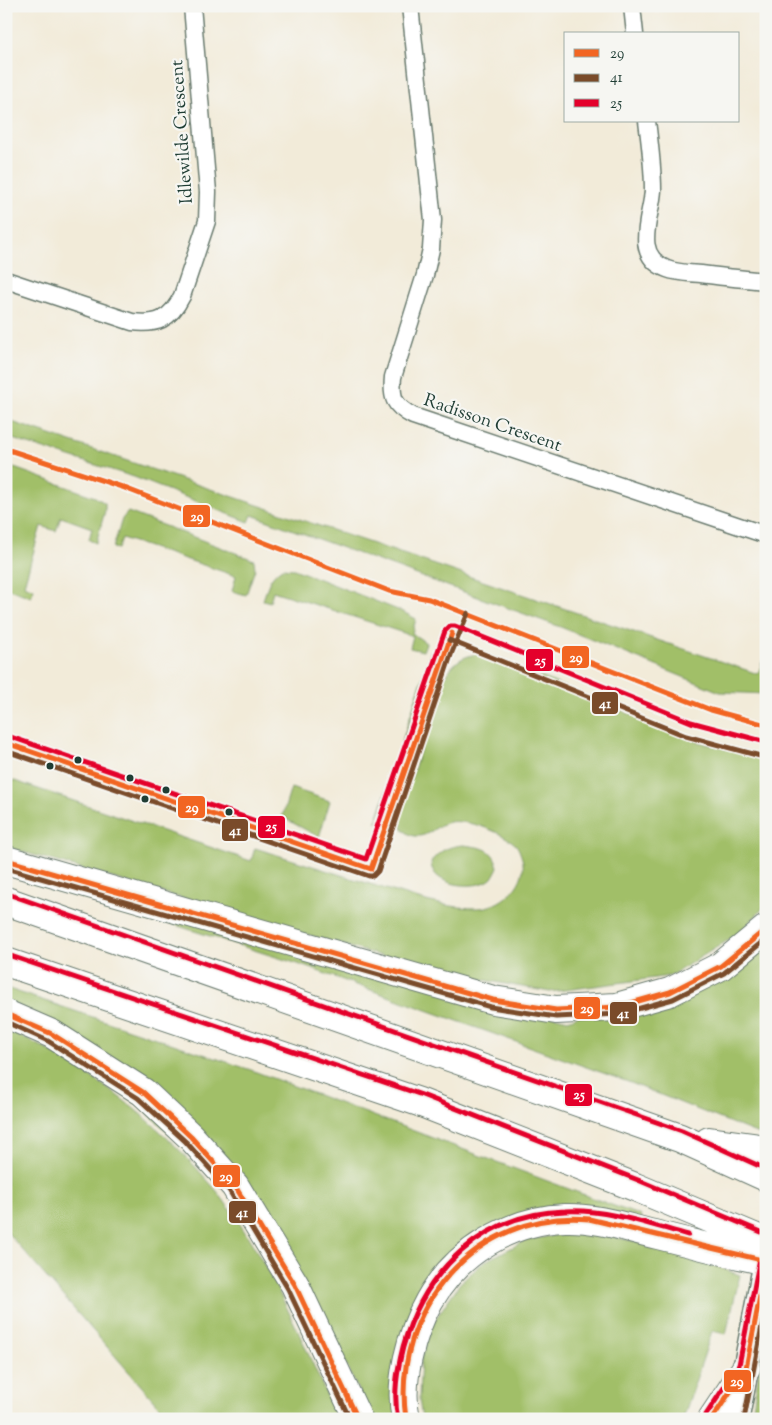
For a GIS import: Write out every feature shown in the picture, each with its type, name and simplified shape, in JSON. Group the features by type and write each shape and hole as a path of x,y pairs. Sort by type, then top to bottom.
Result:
{"highway":[{"path":"6,860 493,1000 556,1010 617,1007 670,992 721,966 766,929"},
{"path":"6,902 680,1138 766,1177"},
{"path":"6,962 419,1102 634,1187 766,1242"},
{"path":"6,1014 52,1034 143,1092 191,1137 235,1186 295,1285 358,1419"},
{"path":"680,1138 753,1148 766,1152"},
{"path":"406,1419 403,1400 404,1384 410,1346 423,1311 434,1292 464,1258 481,1245 501,1234 521,1226 543,1221 565,1218 587,1219 766,1260"},
{"path":"712,1419 746,1368"}],"main road":[{"path":"736,1419 766,1264"}],"street":[{"name":"Idlewilde Crescent","path":"6,280 132,322 145,324 161,320 170,315 177,305 182,296 207,221 208,192 192,6"},
{"name":"Radisson Crescent","path":"410,6 433,220 431,249 425,275 393,377 391,390 394,400 400,409 413,416 766,535"},
{"path":"632,6 635,32"},
{"path":"647,122 653,192 646,228 648,252 656,262 667,269 766,282"}],"green space":[{"path":"6,420 758,674 766,652 766,694 720,692 563,628 252,515 249,522 134,477 6,437"},
{"path":"6,465 95,497 105,503 105,511 96,543 89,540 92,528 61,517 56,531 41,526 24,585 34,589 31,597 6,588"},
{"path":"128,512 254,560 255,569 246,595 232,591 236,576 122,538 118,549 113,548 122,519"},
{"path":"282,568 294,569 403,612 416,619 412,633 426,643 423,651 410,648 413,636 273,591 270,602 263,600 272,578"},
{"path":"431,651 430,661 376,823"},
{"path":"476,654 493,657 692,740 766,760 766,905 740,933 670,976 550,992 429,970 6,847 6,778 251,861 255,848 436,903 477,908 494,904 510,894 516,887 523,871 523,862 516,845 494,831 465,822 445,823 424,835 415,836 404,830 398,818 445,676 458,661"},
{"path":"291,788 330,801 319,837 282,817"},
{"path":"464,845 490,852 496,860 498,867 492,878 479,884 461,885 443,880 437,876 432,869 431,862 434,858 445,849"},
{"path":"84,896 568,1020 766,941 766,1137 631,1083 298,964"},
{"path":"6,988 251,1070 641,1216 640,1220 604,1213 456,1255 398,1419 372,1419 331,1334 278,1234 46,1019 6,1001"},
{"path":"6,1029 60,1057 135,1109 179,1150 220,1195 256,1250 286,1305 337,1419 170,1419 6,1231"},
{"path":"592,1233 659,1246 740,1275 726,1334 712,1331 683,1419 422,1419 419,1399 421,1359 434,1321 460,1283 485,1261 527,1240 563,1234"},
{"path":"766,1330 766,1419 751,1419"}],"transit line":[{"name":"29","path":"6,449 122,487 389,591 429,599 711,710 766,725"},
{"name":"41","path":"6,751 373,876 378,871 452,652 468,613"},
{"name":"25","path":"8,736 366,859 445,631 450,626 455,626 691,722 766,742"},
{"name":"29","path":"6,743 371,869 452,633"},
{"name":"41","path":"449,640 686,736 764,757"},
{"name":"29","path":"6,860 493,1000 556,1010 617,1007 670,992 721,966 766,929"},
{"name":"41","path":"6,868 491,1007 556,1017 619,1014 673,999 724,973 766,939"},
{"name":"25","path":"8,894 682,1131 766,1169"},
{"name":"25","path":"8,955 422,1095 638,1180 766,1234"},
{"name":"29","path":"6,1014 52,1034 143,1092 191,1137 235,1186 295,1285 358,1419"},
{"name":"41","path":"6,1022 48,1041 138,1098 186,1142 229,1190 288,1289 350,1419"},
{"name":"25","path":"398,1419 396,1401 397,1374 403,1347 413,1319 426,1294 442,1271 461,1251 483,1235 508,1222 535,1214 565,1211 596,1212 612,1215 688,1235"},
{"name":"29","path":"406,1419 405,1378 412,1340 427,1305 450,1274 478,1249 511,1231 548,1220 589,1219 766,1261"},
{"name":"25","path":"706,1415 739,1365 759,1263"},
{"name":"29","path":"712,1419 746,1368 766,1265"},
{"name":"41","path":"744,1419 766,1305"}]}
